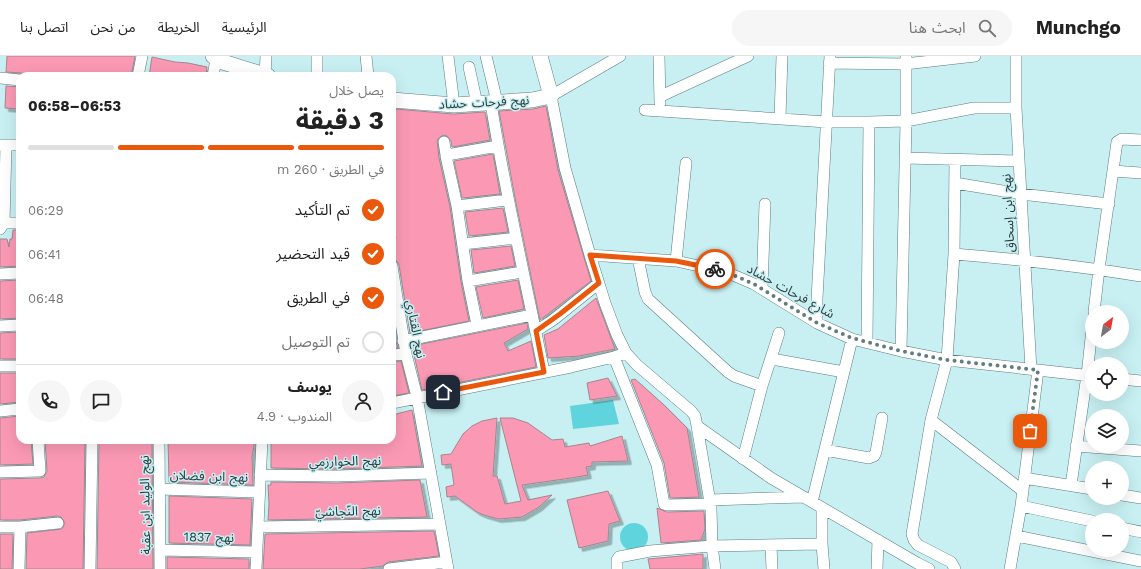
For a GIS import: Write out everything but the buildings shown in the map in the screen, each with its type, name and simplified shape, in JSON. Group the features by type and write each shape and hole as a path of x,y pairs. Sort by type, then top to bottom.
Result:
{"street":[{"path":"139,72 142,56"},
{"path":"266,56 267,72"},
{"path":"317,56 317,72"},
{"path":"366,56 368,72"},
{"path":"448,56 454,106"},
{"path":"486,56 489,103 507,200 515,228 522,272 544,372"},
{"path":"551,96 620,56"},
{"path":"659,56 659,110"},
{"path":"660,96 748,56"},
{"path":"780,118 782,56"},
{"path":"817,323 830,60 906,60 975,56"},
{"name":"نهج ابن إسحاق","path":"1010,569 1023,491 1034,369 1024,260 1016,108 1016,56"},
{"path":"214,72 214,57 256,72"},
{"path":"901,351 906,60"},
{"path":"542,61 551,96 565,168 590,255 611,319 626,353 637,365 695,416 711,502 712,546 715,569"},
{"path":"469,68 489,103"},
{"path":"0,78 16,80"},
{"name":"نهج فرحات حشاد","path":"396,100 454,106 532,100 551,96"},
{"path":"645,110 827,122 869,122 906,121 974,108 1016,108"},
{"path":"867,342 869,122"},
{"path":"1095,305 1117,142 1122,139 1141,140"},
{"path":"444,142 457,206 468,281 477,325"},
{"path":"16,145 3,145 2,226 16,224"},
{"path":"446,155 498,146"},
{"path":"905,158 1019,161"},
{"path":"955,160 954,254 947,360 931,420 912,534 918,545 951,562 955,569"},
{"path":"676,261 686,164"},
{"path":"1113,171 1141,173"},
{"path":"955,183 1021,194 1109,204"},
{"path":"457,206 507,200"},
{"path":"762,289 765,204"},
{"path":"462,244 516,238"},
{"path":"954,254 1024,260 1099,269 1141,276"},
{"name":"شارع فرحات حشاد","path":"590,255 676,261 726,272 754,284 817,323 852,338 901,351 947,360 1085,375"},
{"path":"638,258 645,292 648,298 728,372 734,376 762,386"},
{"path":"468,281 522,272"},
{"path":"0,274 16,273"},
{"path":"536,331 599,283"},
{"name":"نهج القتاري","path":"396,309 417,397 447,566"},
{"path":"404,341 532,315"},
{"path":"0,326 16,325"},
{"path":"743,459 762,386 772,359 779,333"},
{"path":"807,499 825,450 852,338"},
{"path":"396,402 544,372 626,353"},
{"path":"396,355 406,354"},
{"path":"614,357 657,465 664,504 807,499"},
{"path":"772,359 844,372"},
{"path":"0,366 16,366"},
{"path":"1129,380 1141,381"},
{"path":"1071,485 1076,446 1085,398"},
{"path":"0,411 16,409"},
{"path":"825,450 869,458 874,456 882,418"},
{"path":"931,420 1023,491"},
{"path":"697,426 743,459 807,499 878,540 916,566 930,569"},
{"path":"0,472 40,470 38,444"},
{"path":"90,569 92,444"},
{"name":"نهج الوليد ابن عقبة","path":"159,444 160,569"},
{"path":"256,569 258,552 262,444"},
{"path":"1076,446 1141,451"},
{"name":"نهج الخوارزمي","path":"260,475 337,476 430,473"},
{"path":"1024,478 1085,488"},
{"name":"نهج ابن فضلان","path":"159,489 259,492"},
{"path":"1129,496 1141,498"},
{"path":"1021,506 1085,520"},
{"path":"822,508 824,569"},
{"path":"0,527 20,527 58,523"},
{"name":"نهج النّجاشيّ","path":"258,527 439,524"},
{"path":"19,569 20,527"},
{"path":"1129,529 1141,532"},
{"path":"1016,536 1141,561"},
{"path":"877,569 878,540"},
{"path":"617,569 617,560 619,557 628,554 712,546 822,544"},
{"path":"771,545 772,569"},
{"name":"نهج 1837","path":"160,550 258,552"},
{"path":"389,569 447,566"}],"shaded area":[{"path":"613,400 619,424 573,429 570,406"},
{"path":"634,523 644,527 648,537 644,547 634,551 624,547 620,537 624,527"}],"way so far":[{"path":"715,269 754,284 817,323 852,338 901,351 947,360 1038,370 1030,431"}],"route":[{"path":"443,392 544,372 536,331 553,320 599,283 590,255 676,261 715,269"}]}
